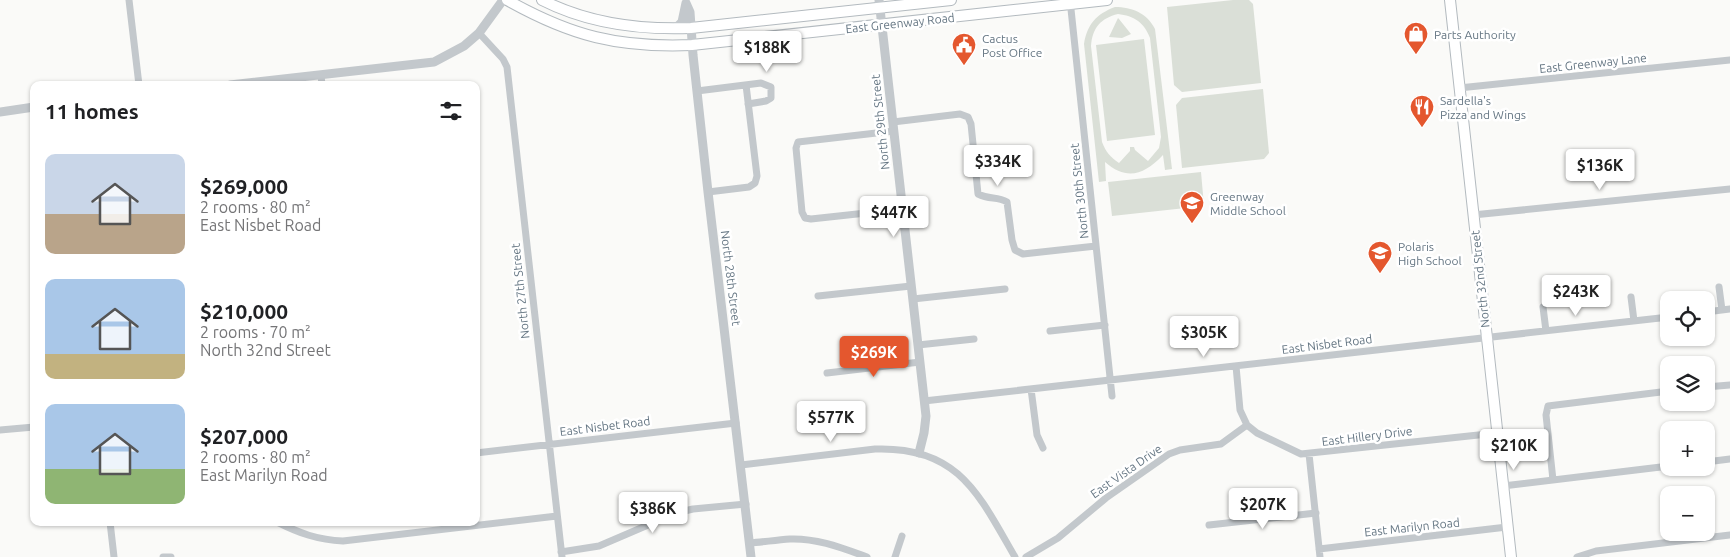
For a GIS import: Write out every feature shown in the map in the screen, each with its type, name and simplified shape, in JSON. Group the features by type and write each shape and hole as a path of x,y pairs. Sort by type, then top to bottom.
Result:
{"main road":[{"name":"East Greenway Road","path":"507,0 550,23 622,43 649,45 692,45 1070,2 1107,0"},
{"name":"East Greenway Road","path":"542,0 555,7 596,19 627,26 655,29 692,28 761,21 880,4 951,0"},
{"name":"North 32nd Street","path":"1450,0 1511,557"},
{"path":"592,36 596,19"},
{"path":"761,21 761,37"}],"street":[{"path":"129,0 139,81"},
{"path":"272,81 434,62 464,46 479,34 503,0"},
{"name":"North 28th Street","path":"686,2 690,9 692,45 708,192 751,557"},
{"name":"North 28th Street","path":"676,28 682,22 686,2"},
{"name":"North 30th Street","path":"1070,2 1111,379"},
{"name":"North 29th Street","path":"880,4 924,401 925,425 919,453"},
{"name":"North 27th Street","path":"479,34 503,58 507,67 562,555"},
{"name":"East Greenway Lane","path":"1459,88 1730,60"},
{"path":"321,75 322,81"},
{"path":"697,91 761,83 771,87 771,98 766,101 748,104"},
{"path":"708,192 749,187 755,183 757,176 746,85"},
{"path":"0,112 30,108"},
{"path":"903,210 805,218 802,212 796,148 798,142 960,114 968,117 970,124 978,194 987,198 1001,198 1007,202 1015,250 1023,254 1096,246"},
{"path":"1473,215 1730,189"},
{"path":"818,296 911,286"},
{"path":"1719,287 1722,310"},
{"path":"913,299 1005,289"},
{"path":"1631,297 1634,321"},
{"path":"1543,307 1546,331"},
{"path":"1715,311 1730,309"},
{"name":"East Nisbet Road","path":"924,401 1660,318"},
{"path":"1050,331 1105,324"},
{"path":"918,345 974,340"},
{"path":"827,372 920,362"},
{"path":"1236,366 1240,410 1247,425"},
{"path":"1111,379 1112,396"},
{"path":"1715,386 1730,384"},
{"path":"1032,389 1037,435 1043,448"},
{"path":"1553,480 1546,415 1548,406 1660,392"},
{"name":"East Nisbet Road","path":"480,453 736,422"},
{"name":"East Hillery Drive","path":"1247,425 1257,433 1295,452 1309,454 1496,432"},
{"name":"East Vista Drive","path":"1026,557 1058,538 1106,498 1169,454 1180,450 1221,444 1247,425"},
{"path":"0,430 30,427"},
{"path":"741,465 875,449 895,449 919,453 950,467 973,488 1015,557"},
{"path":"1309,454 1320,557"},
{"path":"1715,461 1730,459"},
{"path":"1503,486 1660,467"},
{"path":"562,555 599,546 676,513 693,509 746,504"},
{"path":"1209,525 1316,514"},
{"path":"480,525 557,516"},
{"path":"110,526 114,557"},
{"path":"285,526 304,535 343,541 471,526"},
{"name":"East Marilyn Road","path":"1320,549 1507,528"},
{"path":"1577,557 1588,552 1604,554 1730,535"},
{"path":"895,557 902,536"},
{"path":"750,543 790,539 815,541 867,557"},
{"path":"163,557 171,557"}],"shaded area":[{"path":"1249,0 1253,4 1261,83 1182,92 1174,85 1167,7"},
{"path":"1115,7 1127,8 1138,12 1152,23 1155,29 1172,169 1165,170 1163,155 1149,167 1135,173 1121,172 1105,162 1106,181 1099,182 1084,44 1090,26 1108,10","holes":["1118,14 1138,21 1148,32 1150,38 1161,137 1159,148 1148,161 1134,147 1130,147 1130,151 1119,163 1113,159 1102,142 1091,46 1093,34 1102,21"]},
{"path":"1118,18 1131,34 1122,38 1109,37"},
{"path":"1144,39 1155,135 1107,141 1096,45"},
{"path":"1263,89 1269,153 1264,159 1182,168 1176,105 1182,98"},
{"path":"1201,172 1204,206 1112,216 1108,182"}],"place":[{"name":"Parts Authority","path":"1416,55"},
{"name":"Cactus Post Office","path":"964,66"},
{"name":"Sardella's Pizza and Wings","path":"1422,128"},
{"name":"Greenway Middle School","path":"1192,224"},
{"name":"Polaris High School","path":"1380,274"}]}
